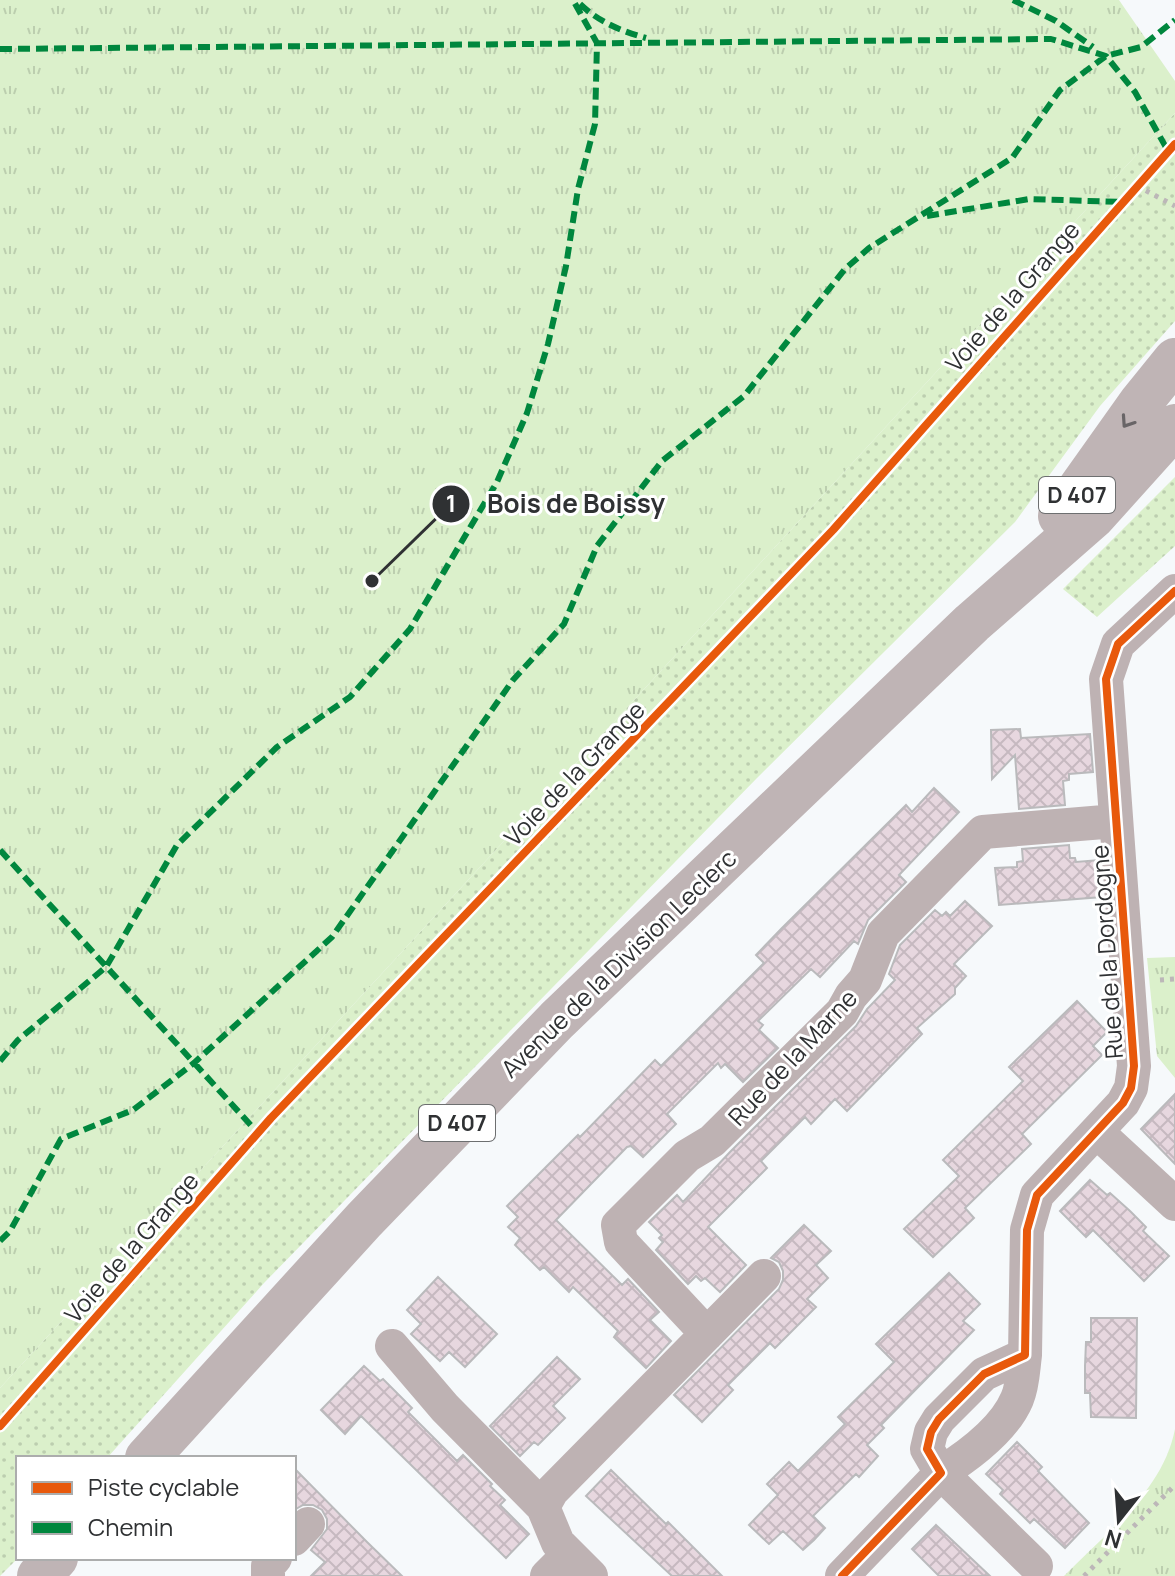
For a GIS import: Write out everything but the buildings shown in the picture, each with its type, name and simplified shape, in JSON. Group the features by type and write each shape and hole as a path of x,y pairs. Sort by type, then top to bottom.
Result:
{"main road":[{"name":"Avenue de la Division Leclerc","path":"972,623 1072,502 1141,402 1175,360"},
{"name":"Avenue de la Division Leclerc","path":"149,1456 364,1220 557,1020 972,623 1093,517 1175,426"},
{"path":"39,1576 54,1560"}],"street":[{"name":"Rue de la Dordogne","path":"842,1576 941,1473 963,1459 1016,1401 1025,1355 1027,1230 1030,1214 1037,1195 1123,1103 1131,1088 1134,1066 1106,679 1118,644 1175,591"},
{"name":"Rue de la Marne","path":"707,1334 621,1242 618,1225 687,1156 712,1141 842,1012 865,980 883,934 983,832 1116,821"},
{"path":"1097,1132 1175,1204"},
{"path":"543,1507 552,1491 764,1276"},
{"path":"392,1346 445,1408 543,1507 569,1569"},
{"path":"1025,1355 984,1374 939,1419 931,1432 927,1449 941,1473 1036,1566"}],"path":[{"path":"1129,194 1147,174"},
{"path":"1137,186 1175,206"},
{"path":"1084,1576 1175,1485"}],"green space":[{"path":"0,0 1119,0 1175,81 1175,113 0,1388"},
{"path":"1175,113 1175,321 1100,406 1015,522 757,778 264,1283 109,1456 16,1456 16,1560 0,1576 0,1388"},
{"path":"1175,477 1175,546 1097,617 1063,589"},
{"path":"1175,957 1175,1078 1157,1056 1147,958"},
{"path":"1175,1429 1175,1576 1064,1576 1146,1491 1169,1451"}],"marked path":[{"path":"0,1061 18,1040 106,967 177,845 277,747 350,697 410,629 497,482 527,413 548,344 566,266 578,189 595,124 597,43 573,0"},
{"path":"1013,0 1056,21 1093,47"},
{"path":"580,4 611,25 646,38"},
{"path":"0,1241 10,1231 61,1139 133,1110 194,1063 332,937 513,680 564,624 597,546 662,461 744,396 845,269 869,248 1012,158 1060,90 1106,56 1141,47 1175,20"},
{"path":"0,49 1051,39 1106,56 1135,92 1168,151"},
{"path":"927,216 1029,199 1122,202"},
{"path":"0,850 258,1133"}],"cycle path":[{"name":"Voie de la Grange","path":"0,1426 271,1118 833,530 1175,144"},
{"path":"842,1576 941,1473 927,1449 931,1432 939,1419 984,1374 1025,1355 1027,1230 1037,1195 1123,1103 1131,1088 1134,1066 1106,679 1118,644 1175,591"}],"place":[{"name":"Bois de Boissy","path":"372,581"}]}
